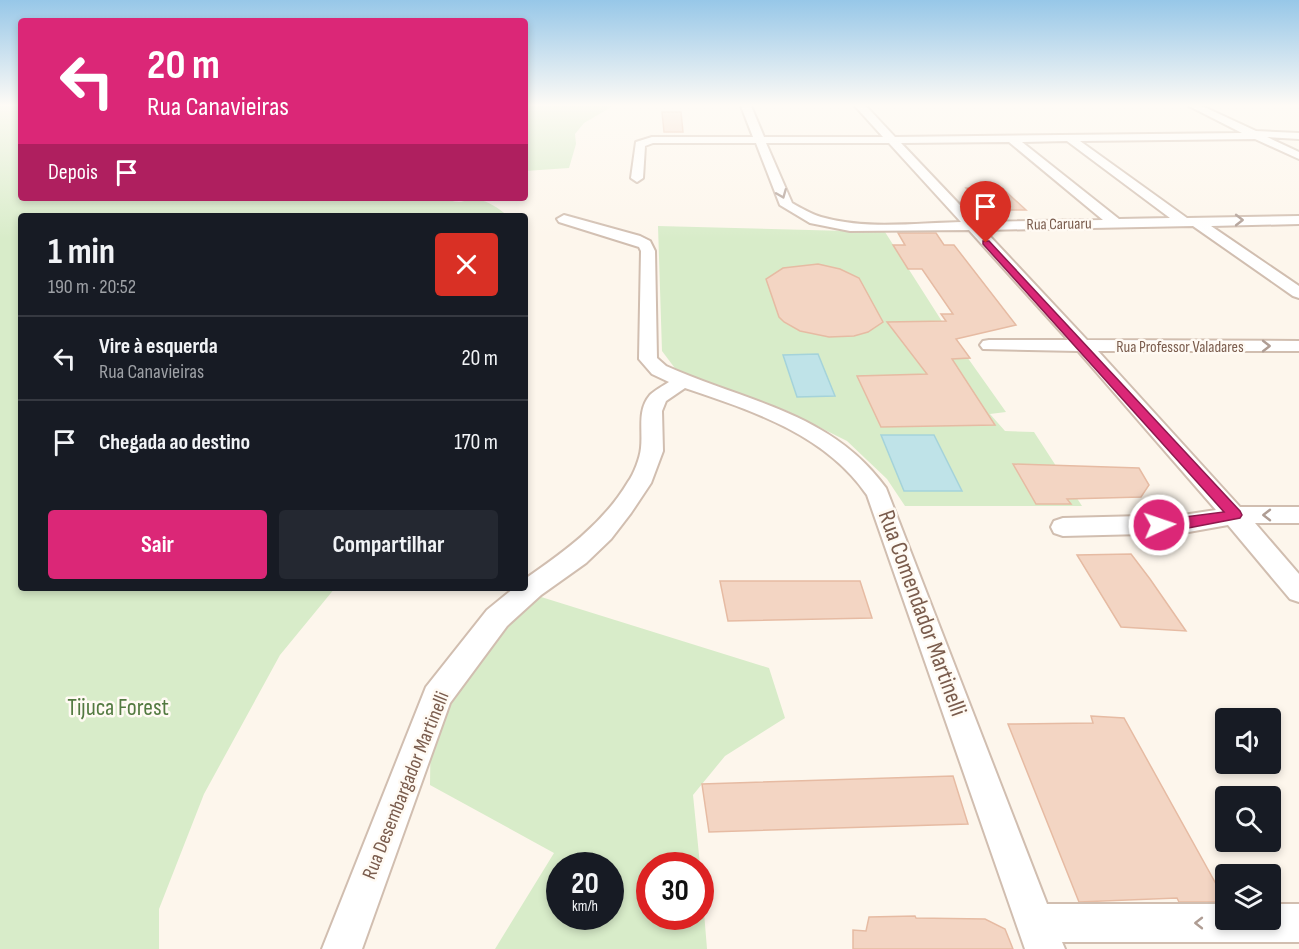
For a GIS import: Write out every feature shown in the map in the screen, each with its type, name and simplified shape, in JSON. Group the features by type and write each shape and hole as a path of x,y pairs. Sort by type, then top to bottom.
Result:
{"street":[{"path":"637,178 639,150"},
{"name":"Rua Caruaru","path":"764,150 786,205 803,215 850,226 1299,220"},
{"path":"901,150 1235,515 1299,592"},
{"path":"1026,150 1114,222"},
{"path":"1087,150 1188,221 1299,293"},
{"path":"564,219 635,239 645,244 648,251 648,358 659,370 683,381"},
{"name":"Rua Professor Valadares","path":"989,345 1299,346"},
{"name":"Rua Comendador Martinelli","path":"683,381 744,401 797,424 855,465 878,494 1040,936"},
{"name":"Rua Desembargador Martinelli","path":"342,949 437,696 498,618 532,588 577,556 602,533 623,507 640,483 652,452 652,411 658,398 683,381"},
{"path":"1063,526 1183,524 1235,515 1299,514"},
{"path":"1040,936 1299,923"}],"green space":[{"name":"Tijuca Forest","path":"0,150 18,150 18,201 483,201 493,205 504,213 18,213 18,591 333,591 280,655 204,794 159,909 159,949 0,949"},
{"path":"528,150 574,150 569,168 528,171"},
{"path":"658,226 885,232 943,323 1006,412 990,414 1005,431 1034,432 1082,506 905,506 887,479 847,441 785,410 721,390 677,371 662,351"},
{"path":"538,596 769,668 785,718 725,756 693,795 699,852 636,852 636,930 705,930 707,949 495,949 546,866 546,930 624,930 624,852 552,852 430,785 431,711 499,630"}],"water":[{"path":"818,354 835,396 797,397 783,355"},
{"path":"881,435 934,435 962,491 904,491"}],"building":[{"path":"966,188 1002,188 1026,210 986,210"},
{"path":"898,233 936,233 944,245 954,245 1016,325 956,339 970,358 952,359 995,425 881,427 857,376 927,374 887,322 946,321 941,314 953,314 922,269 908,269 893,245 905,245"},
{"path":"818,264 840,269 859,278 883,322 868,332 854,336 829,337 800,331 784,322 779,317 766,279 783,268"},
{"path":"1013,464 1139,468 1149,485 1141,497 1067,499 1071,504 1036,504"},
{"path":"1131,554 1186,631 1121,627 1077,555"},
{"path":"720,581 860,581 872,618 728,621"},
{"path":"1091,716 1124,718 1215,882 1215,902 1179,902 1177,898 1079,902 1008,724 1093,723"},
{"path":"953,776 968,824 709,832 702,784"},
{"path":"915,916 916,918 985,919 1005,929 1013,949 853,949 853,930 866,931 869,917"}],"route":[{"path":"986,243 1235,515 1183,524 1159,525"}]}
